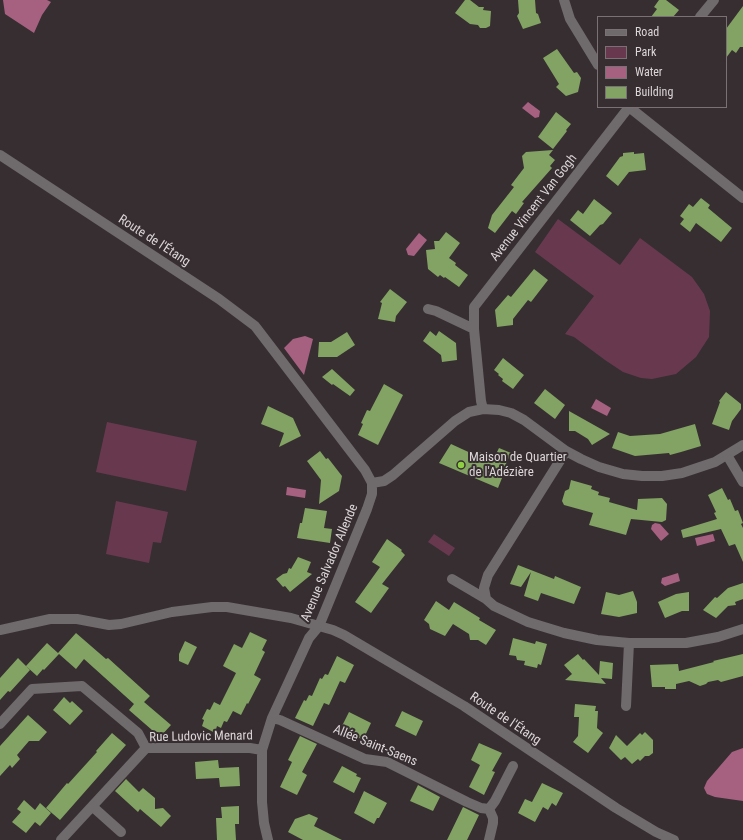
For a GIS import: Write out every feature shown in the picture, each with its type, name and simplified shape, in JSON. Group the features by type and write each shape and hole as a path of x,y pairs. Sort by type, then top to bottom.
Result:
{"street":[{"path":"564,0 570,19 597,62"},
{"path":"701,16 714,0"},
{"name":"Avenue Vincent Van Gogh","path":"483,409 474,329 474,307 628,108"},
{"path":"630,108 743,198"},
{"name":"Route de l'Étang","path":"0,155 240,314 255,326 365,470 372,484"},
{"path":"428,309 436,311 474,329"},
{"path":"372,484 384,481 393,475 455,421 469,412 483,409 499,410 511,413 524,420 566,451 599,467 623,474 662,476 682,473 704,466 727,455 743,445"},
{"path":"486,599 484,588 488,575 566,451"},
{"path":"727,455 743,482"},
{"name":"Avenue Salvador Allende","path":"268,840 264,823 262,802 262,750 272,718 309,638 319,626 367,509 372,494 372,484"},
{"path":"452,579 486,599 494,606 528,622 557,631 597,640 629,643 686,643 718,637 743,629"},
{"name":"Route de l'Étang","path":"0,630 50,619 77,619 109,625 121,624 172,612 212,607 238,609 292,618 319,626 344,635 444,694 616,808 656,832 674,840"},
{"path":"626,706 629,643"},
{"path":"0,724 32,689 82,686 138,733 146,748"},
{"name":"Allée Saint-Saens","path":"272,718 280,720 365,759 388,762 467,802 480,808 489,809"},
{"name":"Rue Ludovic Menard","path":"61,840 146,748 262,750"},
{"path":"489,840 493,818 489,809 495,801 513,766"},
{"path":"93,807 121,832"}],"green space":[{"path":"558,219 620,265 640,238 692,277 704,294 710,311 709,337 696,357 676,374 652,379 641,378 623,372 574,337 565,334 594,296 535,252"},
{"path":"107,422 197,441 186,491 96,472"},
{"path":"116,501 168,512 161,543 153,542 149,563 106,554"},
{"path":"434,534 455,548 449,556 428,542"}],"water":[{"path":"3,0 47,0 51,2 42,15 34,33 5,14"},
{"path":"528,102 540,111 539,117 535,118 522,108"},
{"path":"419,233 427,240 414,256 408,255 406,249"},
{"path":"305,336 313,339 304,375 284,348 293,339"},
{"path":"596,399 611,408 607,416 591,408"},
{"path":"287,487 306,490 305,498 286,495"},
{"path":"655,523 660,524 669,534 661,541 651,529 652,525"},
{"path":"713,534 715,541 697,546 695,538"},
{"path":"678,573 680,581 665,586 661,583 662,578"},
{"path":"743,748 743,801 715,797 707,794 704,788 707,781 732,752"}],"building":[{"path":"465,0 470,0 479,7 484,7 483,10 491,11 490,26 480,28 478,25 470,24 455,13"},
{"path":"518,0 535,0 536,13 538,14 541,23 523,29 517,16 519,13"},
{"path":"659,0 666,0 679,10 674,16 652,16 657,9 654,7"},
{"path":"743,6 743,47 740,47 736,53 732,50 727,57 727,28"},
{"path":"557,49 574,73 577,72 581,78 578,92 566,96 556,87 559,84 543,58"},
{"path":"556,112 571,124 553,149 538,137"},
{"path":"553,150 549,155 555,160 550,166 552,168 522,202 524,203 516,214 512,211 495,233 488,228 492,215 514,187 511,185 524,168 522,156 526,152"},
{"path":"634,152 634,154 644,153 646,170 629,172 618,186 606,176 620,157 623,156 623,153"},
{"path":"701,198 710,205 708,208 732,228 721,242 696,223 690,232 680,224 684,219 680,216 689,204 693,207"},
{"path":"594,199 612,213 590,236 570,220 578,210 583,214"},
{"path":"446,232 460,243 449,258 456,263 455,265 468,275 459,287 445,277 444,278 440,275 438,277 428,269 426,250 435,249 434,241 439,241"},
{"path":"534,269 548,280 531,302 528,300 513,319 513,325 497,327 495,310 508,295 511,297"},
{"path":"390,289 407,302 396,316 395,322 378,319 382,303 380,302"},
{"path":"430,331 436,336 439,331 456,343 457,360 442,362 441,355 423,341"},
{"path":"347,332 355,345 337,357 318,357 319,342 331,342"},
{"path":"503,358 524,375 513,389 502,381 503,379 494,370"},
{"path":"332,369 355,390 350,396 322,377"},
{"path":"384,384 403,395 378,445 358,435 363,424 361,423 367,410 370,411"},
{"path":"545,389 565,405 555,419 534,403"},
{"path":"726,392 741,404 741,409 732,421 729,430 712,424 720,402 719,401"},
{"path":"268,406 293,418 301,436 279,447 284,433 261,424"},
{"path":"569,411 610,434 592,445 588,439 575,431 569,431"},
{"path":"695,424 701,446 681,452 670,455 669,453 635,456 612,448 618,432 630,436 660,434"},
{"name":"Maison de Quartier de l'Adézière","path":"451,444 475,455 477,451 494,458 499,448 511,453 500,477 502,478 498,488 439,463"},
{"path":"320,451 326,459 328,458 342,476 339,491 319,504 321,480 307,461"},
{"path":"571,480 592,486 591,489 599,492 598,495 610,498 609,502 637,510 638,499 662,498 667,504 666,520 662,522 631,519 626,535 589,525 593,513 564,505 562,501 565,491 569,489"},
{"path":"722,488 728,500 730,499 735,511 738,510 743,523 741,524 743,528 743,562 735,544 729,546 721,529 683,538 681,530 717,519 714,513 716,512 708,495"},
{"path":"305,508 327,511 324,528 332,529 330,543 297,538"},
{"path":"387,539 402,550 401,551 405,555 382,584 389,588 371,613 355,602 380,567 372,562"},
{"path":"298,557 311,562 307,572 312,574 290,592 276,579 287,573 289,568 291,569"},
{"path":"518,565 554,579 555,576 581,587 574,604 541,593 538,601 524,596 531,572 521,587 510,584"},
{"path":"743,583 743,599 735,602 736,605 728,606 716,618 703,610 715,597 717,598 728,588"},
{"path":"633,591 637,602 637,613 619,617 601,614 606,592 619,595"},
{"path":"689,592 689,611 682,611 665,618 658,602 676,594"},
{"path":"436,601 449,610 454,602 496,630 486,645 478,640 470,640 469,634 453,624 445,636 430,629 429,624 424,620"},
{"path":"250,632 267,640 262,650 265,652 254,675 261,679 241,715 233,711 227,722 224,721 221,728 217,726 215,733 202,726 204,720 202,719 207,709 210,710 214,702 220,705 236,673 223,666 234,644 242,648"},
{"path":"76,633 106,659 108,658 150,696 144,702 171,725 160,737 129,710 134,704 84,659 76,669 59,654 37,676 26,666 47,643 58,653"},
{"path":"513,638 535,644 536,641 547,644 541,665 538,664 537,668 524,665 525,661 517,660 516,656 509,655"},
{"path":"185,641 197,647 188,665 179,661 179,654"},
{"path":"578,654 599,675 600,661 613,663 612,679 601,678 606,684 565,680 572,674 564,665"},
{"path":"743,654 743,676 721,682 718,680 708,682 700,686 689,681 676,684 676,689 652,687 650,665 678,664 679,671"},
{"path":"337,656 354,665 345,683 340,681 329,705 324,703 313,726 295,718 304,700 306,701 309,695 312,696 320,678 322,679 325,674 328,675"},
{"path":"18,658 30,670 10,692 8,691 0,700 0,678"},
{"path":"64,697 70,703 72,701 83,711 70,725 53,710"},
{"path":"575,704 596,706 595,711 598,711 597,728 603,733 588,753 573,742 578,736 579,717 574,717"},
{"path":"402,711 423,721 416,736 395,726"},
{"path":"349,712 371,723 363,740 350,733 349,735 340,730"},
{"path":"28,715 47,732 39,741 29,741 17,755 20,759 12,768 10,765 0,776 0,746"},
{"path":"645,732 653,740 653,753 649,756 645,756 640,761 638,759 632,764 625,757 621,760 609,748 616,735 627,746 640,733 642,735"},
{"path":"112,733 126,745 60,820 46,808 67,783 68,784 97,752 96,751"},
{"path":"300,736 317,744 302,772 307,775 297,795 280,787 292,762 288,760"},
{"path":"479,743 502,753 492,771 495,772 484,795 469,787 480,765 471,760"},
{"path":"218,760 219,768 239,767 240,786 220,787 219,778 196,779 195,762"},
{"path":"342,766 357,774 356,776 361,778 354,793 333,782"},
{"path":"126,779 139,792 143,788 155,798 155,809 163,808 171,816 161,827 140,809 138,812 115,791"},
{"path":"542,783 563,793 556,806 552,803 548,810 543,807 535,822 518,813 525,799 532,802"},
{"path":"418,785 440,797 433,811 410,801"},
{"path":"364,791 387,803 374,824 354,813"},
{"path":"24,800 35,810 40,803 51,813 40,826 35,822 26,833 12,822 21,812 17,809"},
{"path":"239,806 239,824 235,824 236,840 217,840 216,818 222,818 221,807"},
{"path":"463,807 479,815 467,840 447,840"},
{"path":"309,814 318,818 314,826 342,840 303,840 288,832 295,819"}],"place":[{"name":"Maison de Quartier de l'Adézière","path":"461,465"}]}
